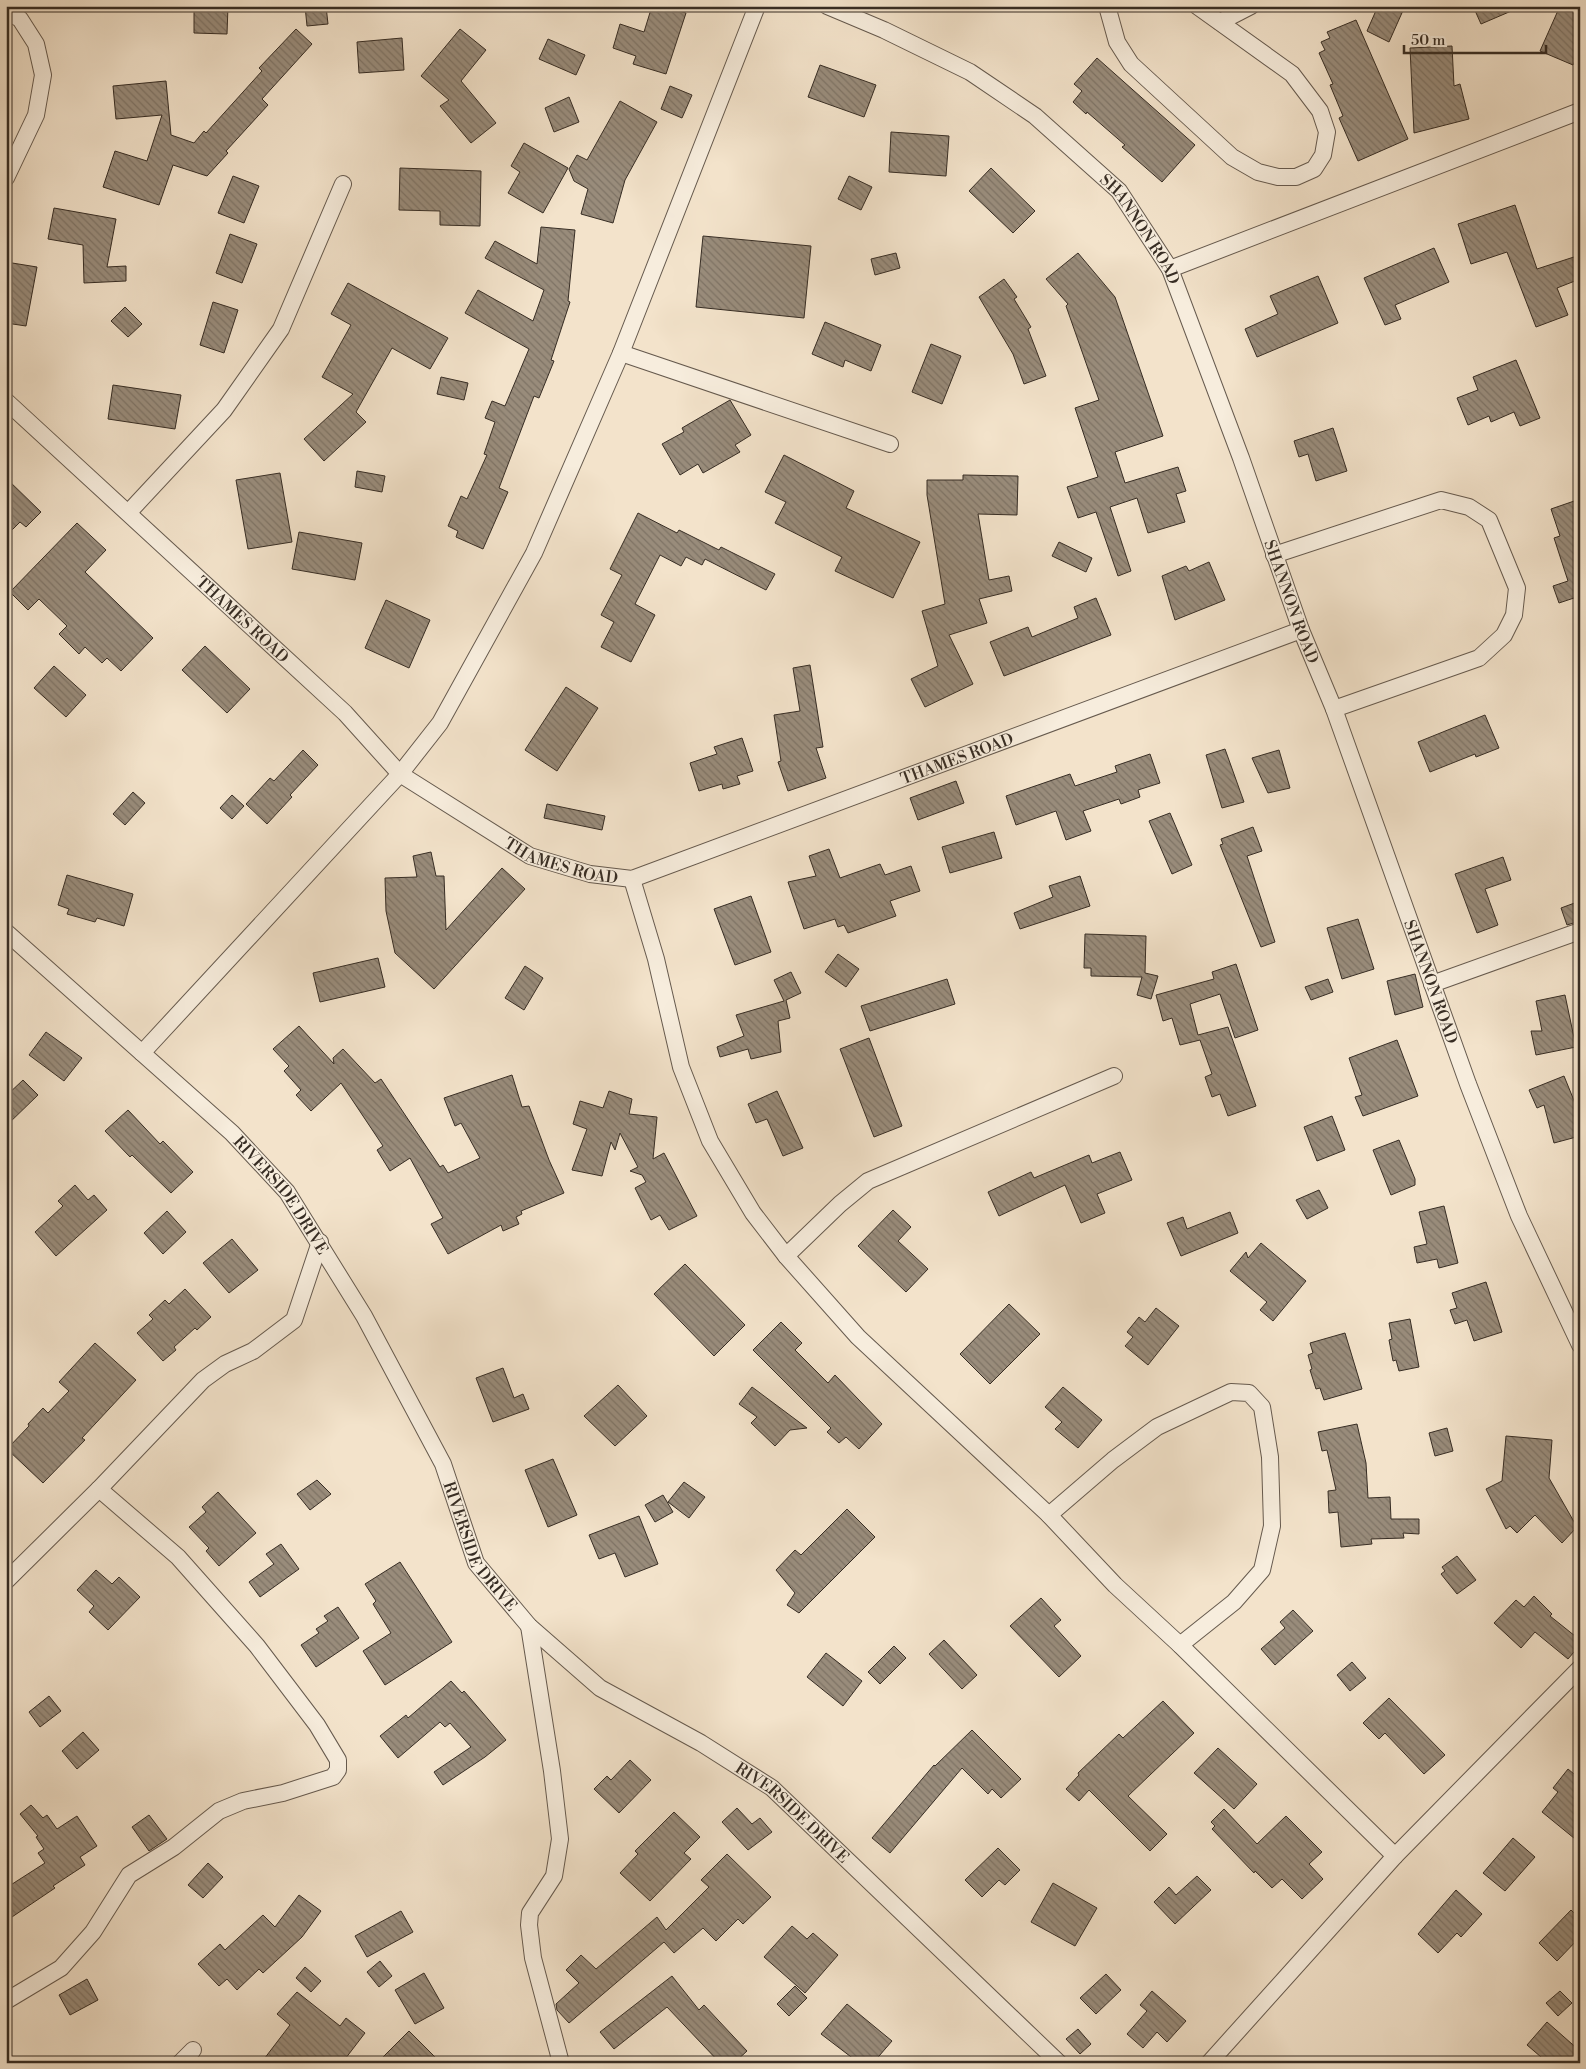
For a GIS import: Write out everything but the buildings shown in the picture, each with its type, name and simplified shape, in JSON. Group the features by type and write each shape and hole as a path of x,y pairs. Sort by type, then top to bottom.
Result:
{"street":[{"path":"142,1053 400,774 440,723 534,553 621,353 757,6"},
{"name":"SHANNON ROAD","path":"827,6 884,30 970,72 1035,116 1119,191 1170,269 1241,458 1301,630 1334,709 1432,984 1519,1216 1580,1345"},
{"path":"1107,6 1117,42 1131,64 1232,157 1258,172 1278,177 1296,177 1314,170 1323,155 1327,132 1320,111 1292,74 1197,6"},
{"path":"1220,22 1252,6"},
{"path":"6,12 20,19 36,44 43,75 36,115 6,178"},
{"path":"1170,269 1580,111"},
{"path":"129,512 224,410 281,329 343,184"},
{"path":"621,353 890,444"},
{"name":"THAMES ROAD","path":"6,401 56,449 129,512 345,713 400,774 530,856 590,874 632,879 1301,630"},
{"path":"1274,555 1441,500 1469,507 1489,520 1517,588 1514,615 1504,635 1479,658 1334,709"},
{"path":"632,879 656,959 681,1067 710,1141 753,1213 786,1256 858,1336 1049,1515 1115,1585 1180,1644 1395,1856"},
{"path":"1432,984 1580,931"},
{"name":"RIVERSIDE DRIVE","path":"6,932 232,1133 287,1192 320,1242 364,1316 443,1464 476,1563 529,1626 600,1688 701,1743 772,1788 1059,2063"},
{"path":"786,1256 840,1204 868,1181 1114,1076"},
{"path":"6,1581 99,1489 203,1380 225,1364 253,1351 294,1320 320,1242"},
{"path":"1049,1515 1113,1460 1157,1427 1231,1392 1249,1393 1262,1407 1270,1457 1272,1526 1262,1570 1234,1602 1180,1644"},
{"path":"6,2001 61,1968 93,1932 129,1875 174,1847 219,1811 243,1801 283,1793 333,1776 338,1770 338,1760 317,1725 257,1646 178,1557 99,1489"},
{"path":"529,1626 552,1771 560,1839 554,1876 530,1913 529,1925 533,1958 561,2063"},
{"path":"1208,2063 1395,1856 1580,1668"},
{"path":"180,2063 192,2050"}]}
